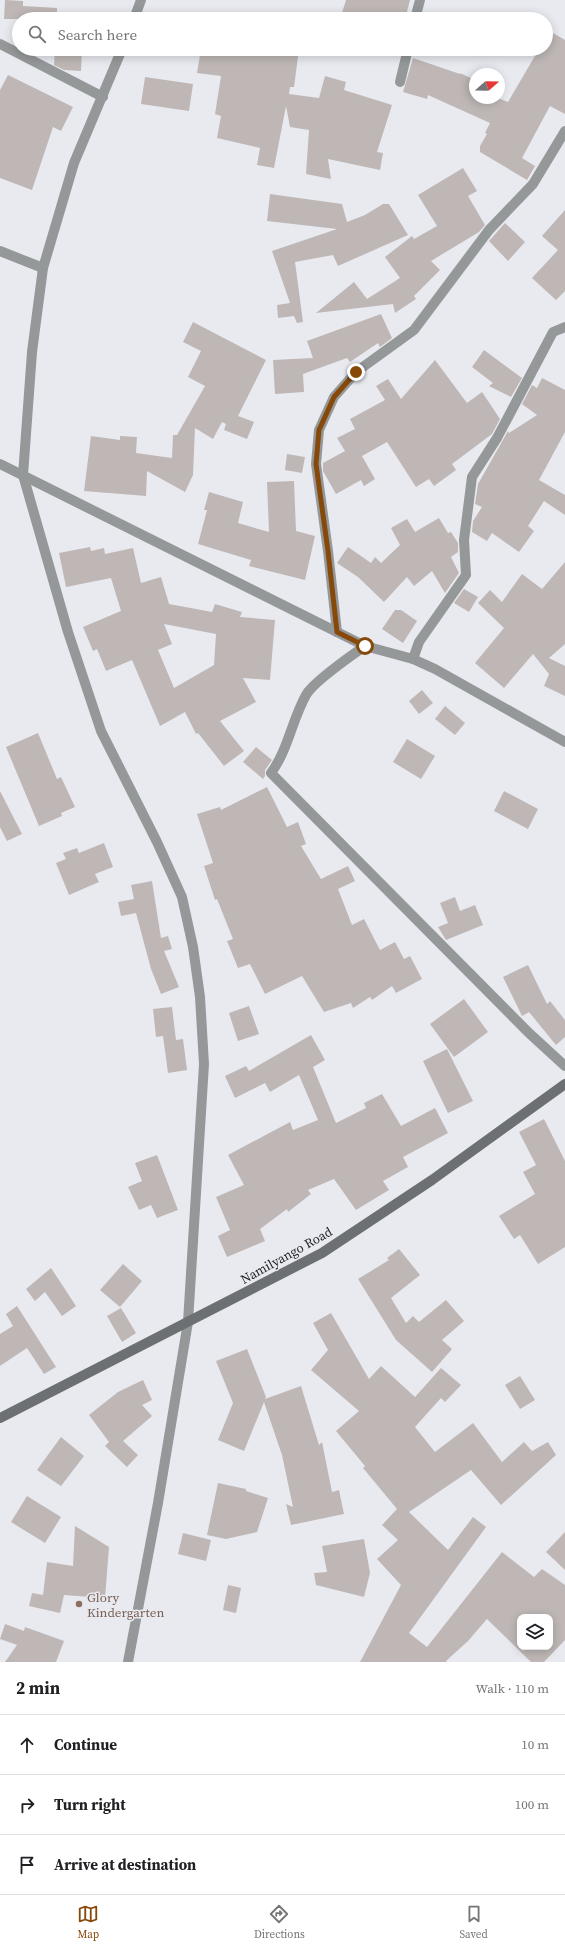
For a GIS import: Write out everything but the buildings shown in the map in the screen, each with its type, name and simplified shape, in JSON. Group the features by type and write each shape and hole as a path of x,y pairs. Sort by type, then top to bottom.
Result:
{"main road":[{"name":"Namilyango Road","path":"0,1418 322,1253 432,1180 565,1084"}],"street":[{"path":"137,12 141,0"},
{"path":"417,12 420,0"},
{"path":"0,44 12,50"},
{"path":"24,56 103,96"},
{"path":"119,56 74,163 43,268 32,352 23,476 68,632 101,731 157,842 182,897 193,947 200,997 204,1064 188,1322 158,1503 128,1662"},
{"path":"400,82 406,56"},
{"path":"337,632 316,464 319,430 334,397 356,372 414,330 489,230 533,184 565,131"},
{"path":"0,251 43,268"},
{"path":"413,659 419,642 466,575 464,540 472,477 497,438 554,332 565,327"},
{"path":"2,465 365,646 413,659 435,669 565,742"},
{"path":"365,646 341,663 307,693 289,732 280,761 271,773 529,1033 565,1066"}],"place":[{"name":"Glory Kindergarten","path":"79,1604"}],"route":[{"path":"356,372 334,397 319,430 316,464 337,632 365,646"}]}
